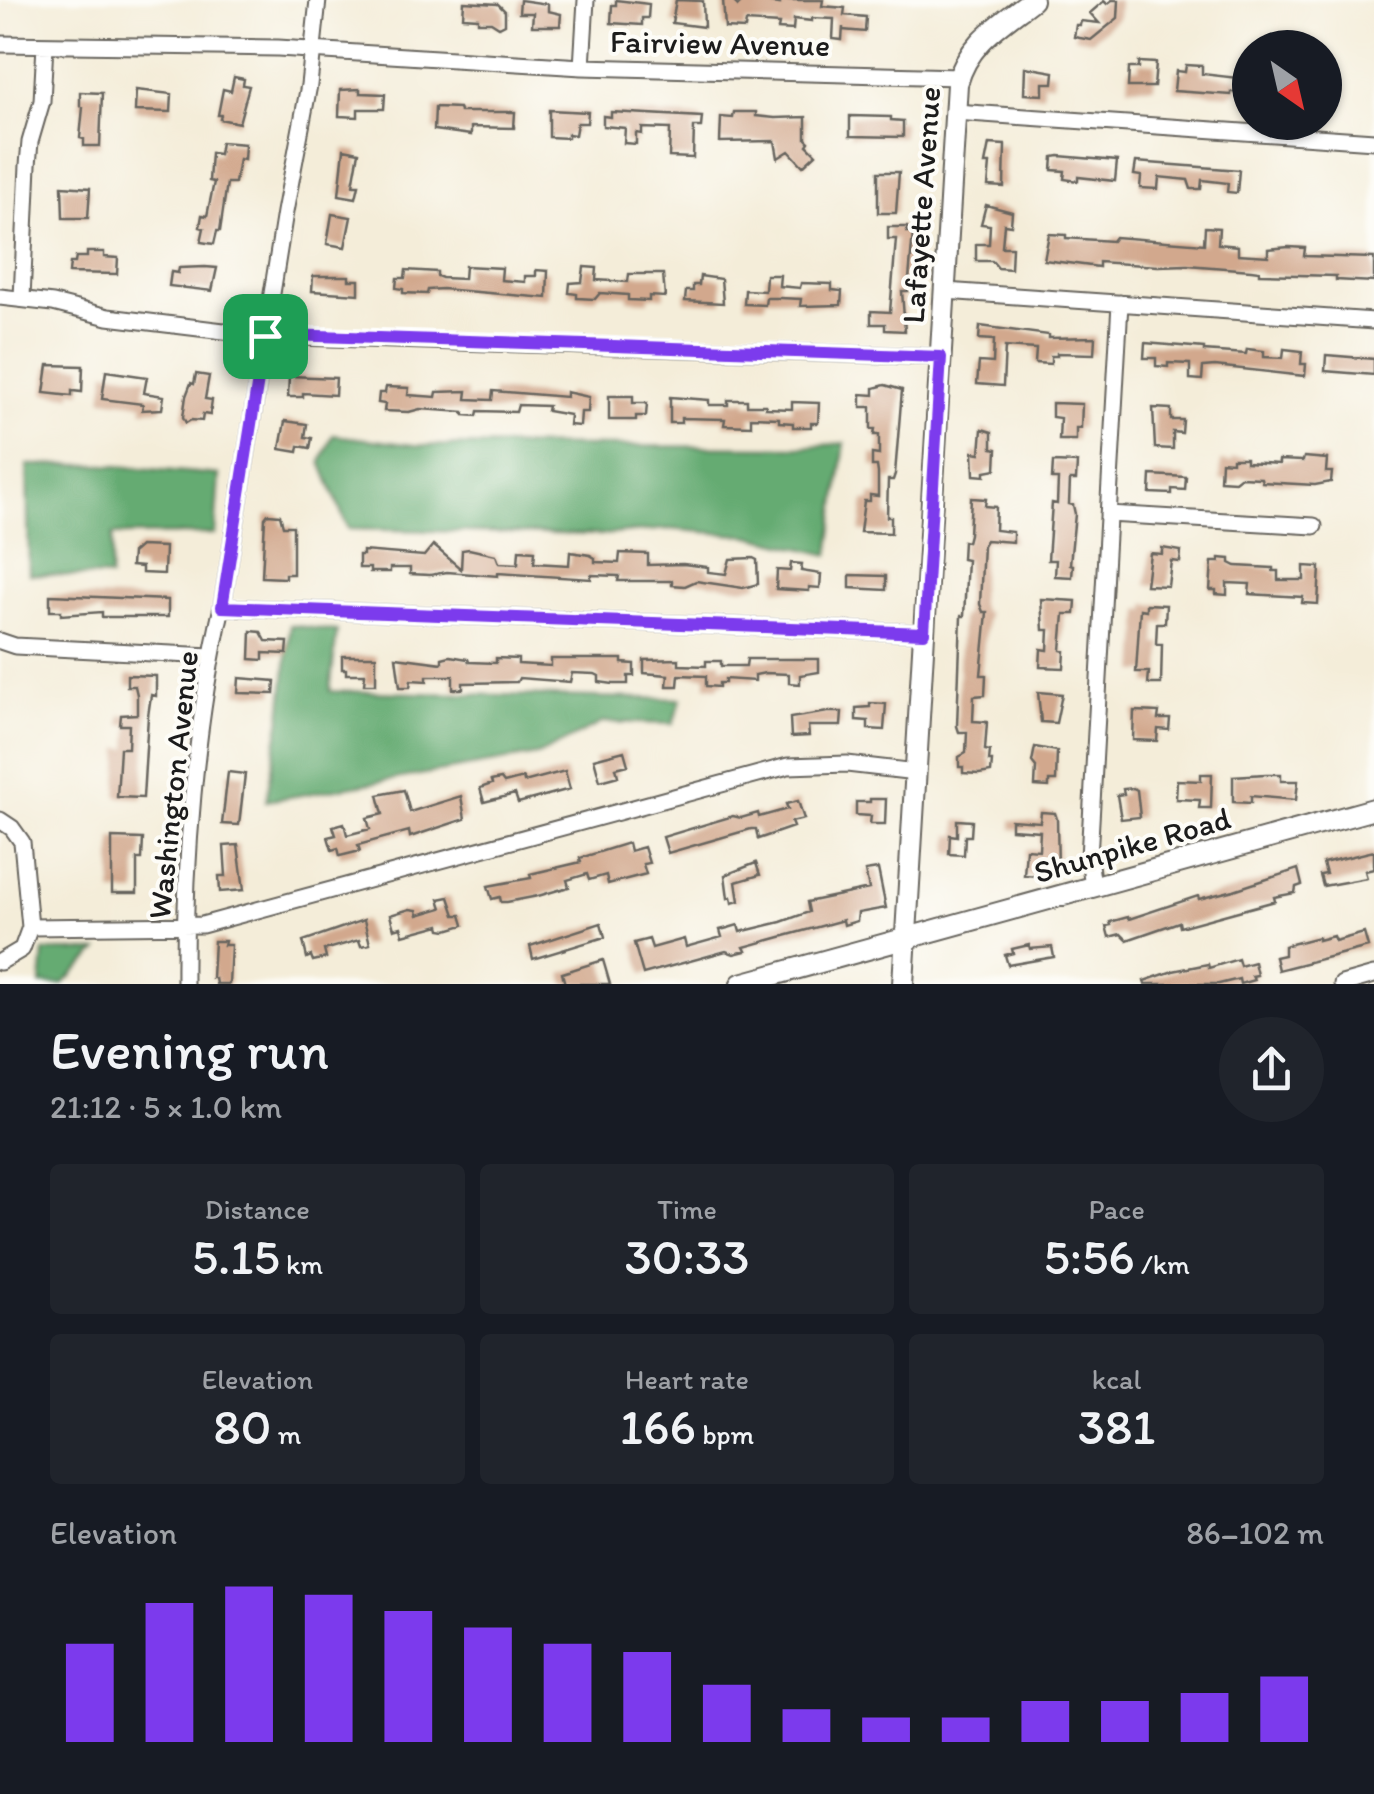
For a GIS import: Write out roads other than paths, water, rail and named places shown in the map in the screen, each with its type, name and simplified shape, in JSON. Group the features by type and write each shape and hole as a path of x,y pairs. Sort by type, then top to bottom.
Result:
{"street":[{"name":"Washington Avenue","path":"185,984 192,829 211,656 309,85 318,0"},
{"path":"582,68 586,0"},
{"name":"Lafayette Avenue","path":"903,984 959,77 974,48 1032,0"},
{"name":"Fairview Avenue","path":"0,44 278,48 582,68 959,77"},
{"path":"22,298 29,154 42,102 45,44"},
{"path":"955,112 1374,141"},
{"path":"945,291 1374,320"},
{"path":"0,297 22,298 108,317 265,336 941,357"},
{"path":"1093,887 1090,856 1120,303"},
{"path":"1108,514 1314,526"},
{"path":"222,607 924,633"},
{"path":"0,641 15,646 211,656"},
{"path":"30,927 186,926 239,915 788,766 847,764 916,772"},
{"name":"Shunpike Road","path":"741,984 1374,809"},
{"path":"0,820 22,842 30,927 22,949 0,962"},
{"path":"1342,984 1374,975"}]}
